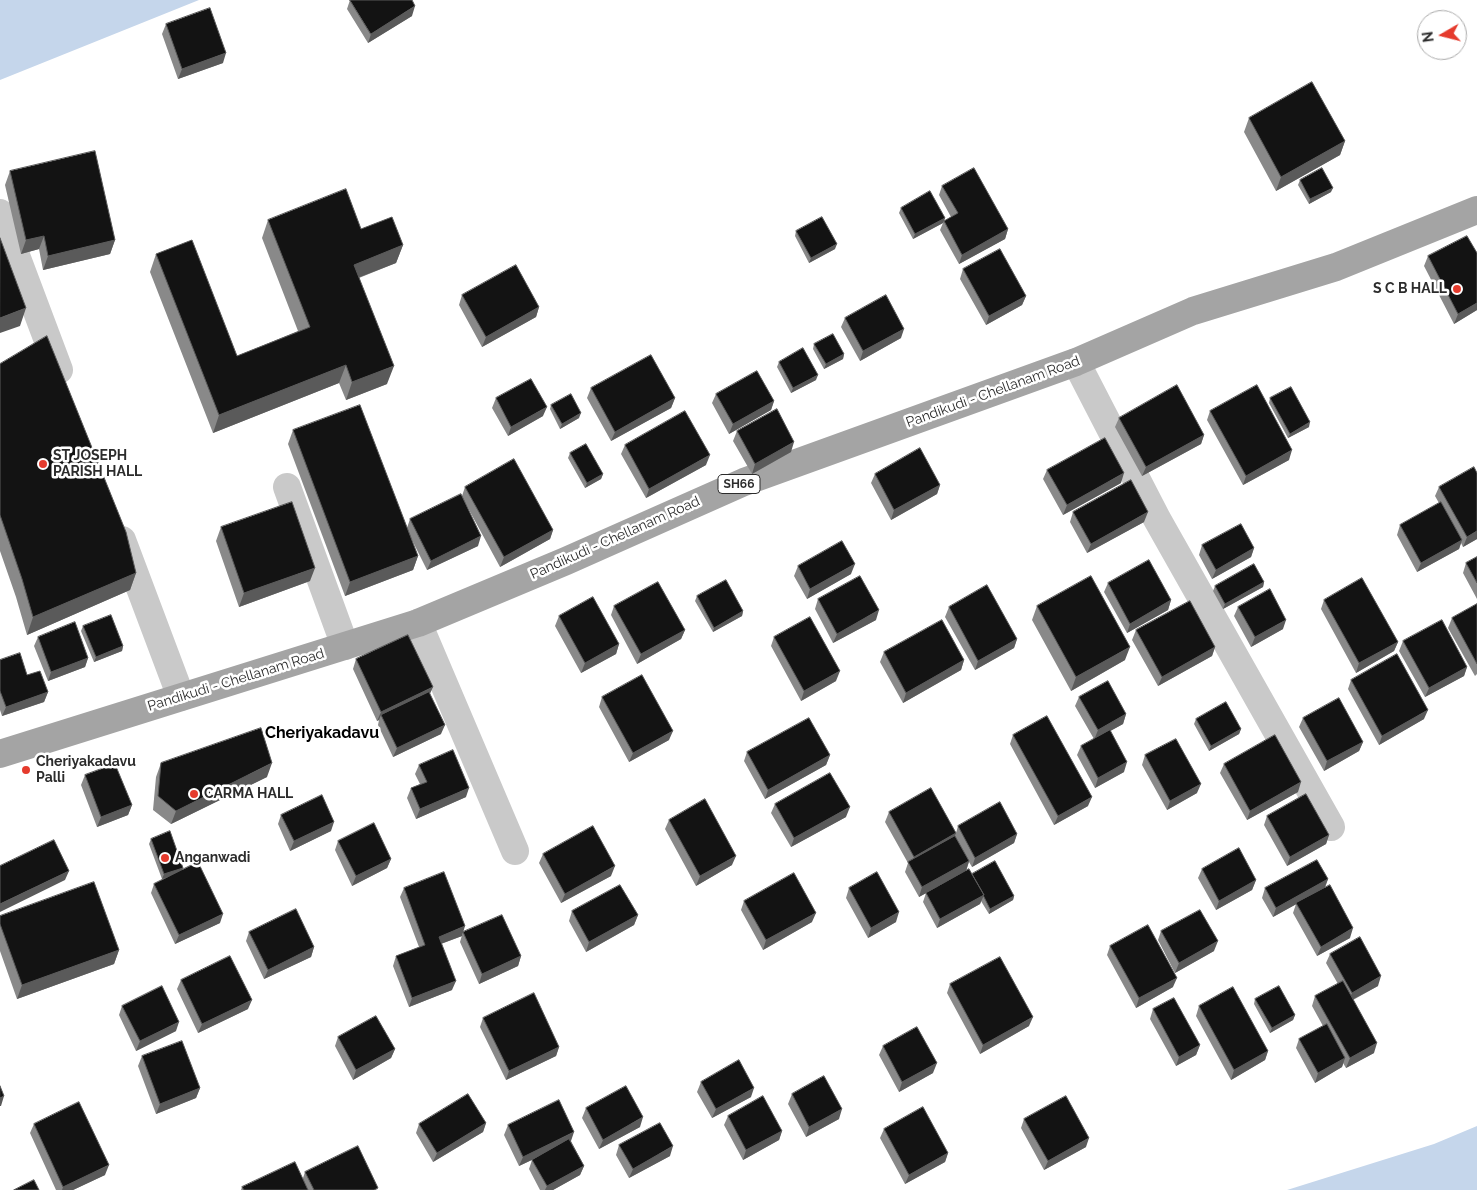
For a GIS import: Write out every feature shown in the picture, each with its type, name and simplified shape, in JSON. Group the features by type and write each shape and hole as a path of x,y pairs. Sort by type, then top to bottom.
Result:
{"main road":[{"name":"Pandikudi - Chellanam Road","path":"0,754 418,623 744,482 1076,362 1193,312 1336,267 1477,210"}],"street":[{"path":"0,213 66,390"},
{"path":"1076,362 1156,519 1331,827"},
{"path":"287,487 345,646"},
{"path":"115,520 181,697"},
{"path":"418,623 515,851"}],"water":[{"path":"0,0 199,0 0,80"},
{"path":"1477,1126 1477,1190 1287,1190 1434,1144"}],"building":[{"path":"350,0 412,0 415,6 371,34"},
{"path":"210,8 226,53 182,69 166,24"},
{"path":"1312,82 1345,141 1281,177 1249,118"},
{"path":"95,151 115,240 48,256 44,236 26,240 10,171"},
{"path":"974,168 1008,229 962,255 944,221 958,213 942,186"},
{"path":"1322,168 1333,188 1310,199 1300,180"},
{"path":"346,189 361,229 392,217 403,245 354,265 394,366 352,382 346,365 219,415 156,254 192,240 237,356 310,327 268,220"},
{"path":"930,191 945,218 915,234 901,208"},
{"path":"822,217 837,244 811,258 796,231"},
{"name":"S C B HALL","path":"1467,236 1477,253 1477,303 1458,314 1428,256"},
{"path":"0,238 26,308 0,318"},
{"path":"1000,249 1026,296 989,316 963,269"},
{"path":"516,265 539,307 486,337 462,295"},
{"path":"886,295 904,329 863,351 845,318"},
{"path":"833,334 844,354 826,364 814,344"},
{"name":"ST JOSEPH PARISH HALL","path":"47,336 126,532 136,573 33,617 0,515 0,364"},
{"path":"803,348 818,375 793,388 779,362"},
{"path":"651,355 675,398 615,432 591,388"},
{"path":"757,371 774,401 733,424 716,394"},
{"path":"531,379 547,407 511,427 496,398"},
{"path":"1177,385 1204,435 1146,467 1119,418"},
{"path":"1257,385 1292,450 1246,476 1210,411"},
{"path":"1291,387 1310,422 1290,434 1270,398"},
{"path":"571,394 581,413 562,424 551,405"},
{"path":"360,405 418,556 350,582 293,430"},
{"path":"777,409 794,442 755,464 737,431"},
{"path":"685,411 710,455 649,489 625,445"},
{"path":"1105,438 1124,473 1067,505 1047,470"},
{"path":"586,444 603,474 587,483 570,453"},
{"path":"920,448 940,485 894,510 875,474"},
{"path":"514,459 553,530 504,557 465,487"},
{"path":"1474,467 1477,473 1477,531 1467,537 1439,487"},
{"path":"1131,480 1148,512 1091,544 1073,512"},
{"path":"461,494 481,536 431,561 410,519"},
{"path":"292,502 315,568 244,593 221,527"},
{"path":"1441,502 1462,540 1421,563 1400,525"},
{"path":"1241,524 1254,548 1216,570 1202,545"},
{"path":"842,541 855,564 810,589 798,566"},
{"path":"1477,557 1477,583 1466,563"},
{"path":"1149,560 1171,600 1130,624 1108,583"},
{"path":"1254,564 1264,582 1225,604 1215,586"},
{"path":"860,576 879,610 837,634 818,599"},
{"path":"1091,576 1130,647 1076,677 1037,606"},
{"path":"1362,578 1398,642 1359,663 1324,600"},
{"path":"726,580 743,611 714,628 697,596"},
{"path":"658,582 685,630 641,654 614,606"},
{"path":"987,585 1017,639 978,661 949,607"},
{"path":"1270,589 1286,620 1255,637 1238,607"},
{"path":"593,597 619,644 585,663 559,616"},
{"path":"1190,601 1215,647 1162,677 1136,630"},
{"path":"1477,604 1477,664 1452,618"},
{"path":"111,615 123,646 96,657 83,626"},
{"path":"810,617 840,671 804,691 774,637"},
{"path":"942,620 964,660 906,693 884,652"},
{"path":"1442,620 1467,667 1429,688 1403,641"},
{"path":"75,622 88,658 51,672 38,637"},
{"path":"408,635 433,687 381,712 356,659"},
{"path":"20,653 27,675 40,671 48,692 6,707 0,691 0,660"},
{"path":"1397,654 1428,710 1382,736 1351,680"},
{"path":"642,675 673,731 633,753 602,697"},
{"path":"1108,681 1126,714 1098,730 1079,697"},
{"path":"429,692 445,725 397,748 381,715"},
{"path":"1339,698 1363,742 1327,761 1303,718"},
{"path":"1226,702 1241,729 1211,746 1196,719"},
{"path":"1047,716 1092,797 1058,816 1013,735"},
{"path":"809,718 830,755 768,790 747,752"},
{"name":"CARMA HALL","path":"261,728 272,763 176,811 158,796 161,763"},
{"path":"1110,730 1127,762 1098,778 1081,746"},
{"path":"1275,735 1301,782 1250,811 1224,764"},
{"path":"1176,739 1201,784 1170,801 1145,755"},
{"path":"453,750 469,788 420,809 411,788 427,782 419,765"},
{"path":"115,764 132,805 101,817 85,775"},
{"path":"830,773 850,807 794,838 775,804"},
{"path":"931,788 956,833 914,857 889,812"},
{"path":"1306,794 1329,835 1290,857 1267,816"},
{"path":"322,795 334,822 294,841 281,815"},
{"path":"705,799 736,856 700,876 669,820"},
{"path":"1000,802 1017,834 975,858 958,826"},
{"path":"374,823 391,859 356,876 338,841"},
{"path":"593,826 615,866 565,894 543,854"},
{"name":"Anganwadi","path":"170,831 183,868 164,874 151,839"},
{"path":"955,836 969,861 922,887 908,862"},
{"path":"54,840 69,871 0,904 0,866"},
{"path":"1239,848 1256,880 1219,901 1202,869"},
{"path":"1317,860 1328,879 1276,908 1265,888"},
{"path":"995,861 1014,896 990,909 972,874"},
{"path":"198,862 223,914 179,935 154,884"},
{"path":"969,869 984,895 940,919 926,893"},
{"path":"444,872 465,926 439,937 456,981 412,998 396,956 425,945 404,888"},
{"path":"877,872 899,912 871,928 849,888"},
{"path":"794,873 816,913 766,940 744,901"},
{"path":"94,882 119,950 22,985 0,924 0,916"},
{"path":"620,885 638,915 589,942 572,911"},
{"path":"1330,885 1353,928 1321,947 1296,903"},
{"path":"296,909 314,947 268,970 249,932"},
{"path":"1200,910 1218,941 1179,963 1161,931"},
{"path":"502,915 521,956 482,974 463,932"},
{"path":"1148,925 1177,978 1139,998 1110,946"},
{"path":"1360,937 1381,976 1352,993 1330,954"},
{"path":"230,956 252,1000 202,1024 181,980"},
{"path":"1000,957 1033,1017 983,1045 950,984"},
{"path":"1343,981 1377,1043 1350,1058 1315,996"},
{"path":"162,986 179,1022 140,1041 122,1006"},
{"path":"1279,986 1295,1015 1272,1028 1255,999"},
{"path":"1233,987 1268,1051 1234,1070 1199,1006"},
{"path":"534,993 559,1047 509,1071 483,1018"},
{"path":"1174,998 1200,1045 1179,1057 1153,1009"},
{"path":"376,1016 395,1049 356,1070 338,1037"},
{"path":"1327,1024 1345,1058 1318,1073 1299,1039"},
{"path":"917,1027 937,1063 902,1082 883,1046"},
{"path":"182,1041 200,1088 160,1104 142,1056"},
{"path":"739,1060 754,1088 716,1109 701,1082"},
{"path":"824,1076 842,1109 809,1127 792,1094"},
{"path":"0,1086 4,1096 0,1098"},
{"path":"626,1086 643,1117 603,1140 586,1108"},
{"path":"468,1094 486,1123 437,1153 419,1124"},
{"path":"763,1096 782,1131 746,1150 728,1116"},
{"path":"1066,1096 1089,1138 1048,1161 1024,1119"},
{"path":"559,1100 574,1132 523,1157 508,1125"},
{"path":"79,1102 109,1165 63,1187 34,1124"},
{"path":"923,1107 948,1153 909,1175 884,1129"},
{"path":"660,1123 673,1146 633,1169 619,1145"},
{"path":"569,1139 584,1166 547,1186 532,1160"},
{"path":"358,1146 378,1188 374,1190 314,1190 305,1172"},
{"path":"295,1162 308,1190 244,1190 242,1187"},
{"path":"34,1180 39,1190 14,1190"}],"place":[{"name":"S C B HALL","path":"1457,289"},
{"name":"ST JOSEPH PARISH HALL","path":"43,464"},
{"name":"Cheriyakadavu Palli","path":"26,770"},
{"name":"CARMA HALL","path":"194,794"},
{"name":"Anganwadi","path":"165,858"}],"district":[{"name":"Cheriyakadavu","path":"322,733"}]}
